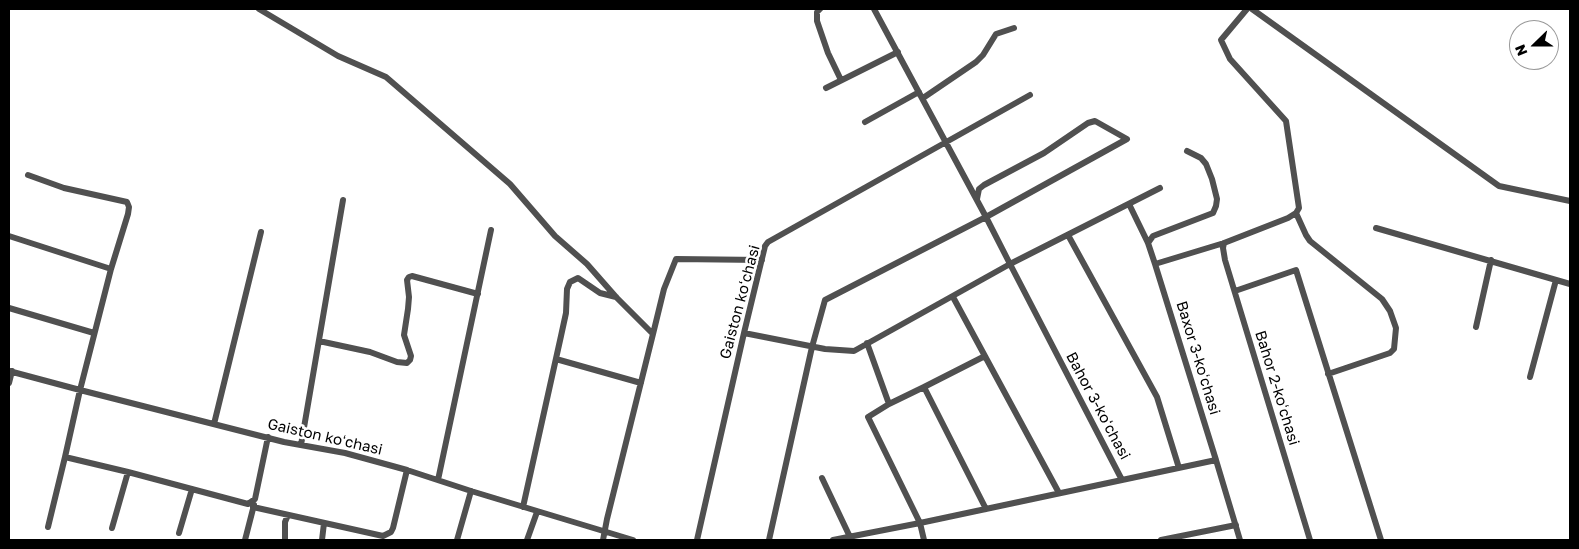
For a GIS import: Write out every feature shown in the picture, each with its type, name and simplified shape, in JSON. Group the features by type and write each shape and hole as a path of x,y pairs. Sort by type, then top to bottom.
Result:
{"street":[{"path":"259,9 338,56 386,78 510,184 555,236 587,264 616,297 653,334"},
{"path":"820,9 817,12 817,21 828,53 841,80"},
{"name":"Bahor 3-koʻchasi","path":"874,9 977,199 1122,480 1216,460"},
{"path":"1155,264 1224,242 1296,213 1299,208 1286,121 1230,59 1221,40 1246,9"},
{"path":"1252,9 1499,186 1570,201"},
{"path":"865,122 921,95 976,62 983,55 996,34 1014,28"},
{"path":"826,88 898,52"},
{"name":"Gaiston koʻchasi","path":"697,540 765,246 768,242 922,154 1030,95"},
{"path":"769,540 824,300 986,217 1127,139 1096,122 1088,123 1044,153 984,185 979,189 977,199"},
{"path":"1148,244 1153,236 1213,212 1216,206 1218,199 1206,164 1201,158 1187,150"},
{"path":"28,175 64,188 127,202 129,208 94,333 48,527"},
{"path":"744,333 824,349 854,351 1010,264 1160,188"},
{"path":"301,445 343,200"},
{"name":"Baxor 3-koʻchasi","path":"1129,204 1148,244 1155,264 1216,460"},
{"path":"1296,213 1310,241 1382,299 1390,311 1396,328 1394,348 1390,353 1328,374"},
{"path":"1376,228 1570,284"},
{"path":"438,480 491,230"},
{"path":"214,424 261,232"},
{"path":"1068,235 1156,397 1179,468"},
{"path":"9,236 111,269"},
{"name":"Bahor 2-koʻchasi","path":"1224,242 1225,260 1310,540"},
{"path":"603,540 664,289 676,259 762,260"},
{"path":"1476,327 1491,260"},
{"path":"1235,290 1296,270 1381,540"},
{"path":"319,340 370,352 396,362 407,363 411,356 404,335 408,309 407,280 409,277 412,276 478,294"},
{"path":"523,507 566,313 566,299 570,282 578,278 600,293 616,297"},
{"path":"1530,377 1556,280"},
{"path":"953,297 1059,493"},
{"path":"9,308 94,333"},
{"path":"867,343 889,404"},
{"path":"924,540 920,523 868,417 889,404 985,356"},
{"path":"556,359 641,383"},
{"path":"9,383 10,371"},
{"name":"Gaiston koʻchasi","path":"10,371 214,424 301,445 345,453 407,470 537,512 633,540"},
{"path":"924,387 986,509"},
{"path":"245,540 256,499 268,437"},
{"path":"65,457 248,504 256,499"},
{"path":"1216,460 1240,540"},
{"path":"253,507 383,536 391,532 393,528 407,470"},
{"path":"112,528 128,472"},
{"path":"822,478 850,537"},
{"path":"833,540 1122,480"},
{"path":"179,533 192,489"},
{"path":"457,540 471,491"},
{"path":"527,540 537,512"},
{"path":"285,540 285,522 288,515"},
{"path":"322,540 324,523"},
{"path":"1161,540 1236,525"}]}
